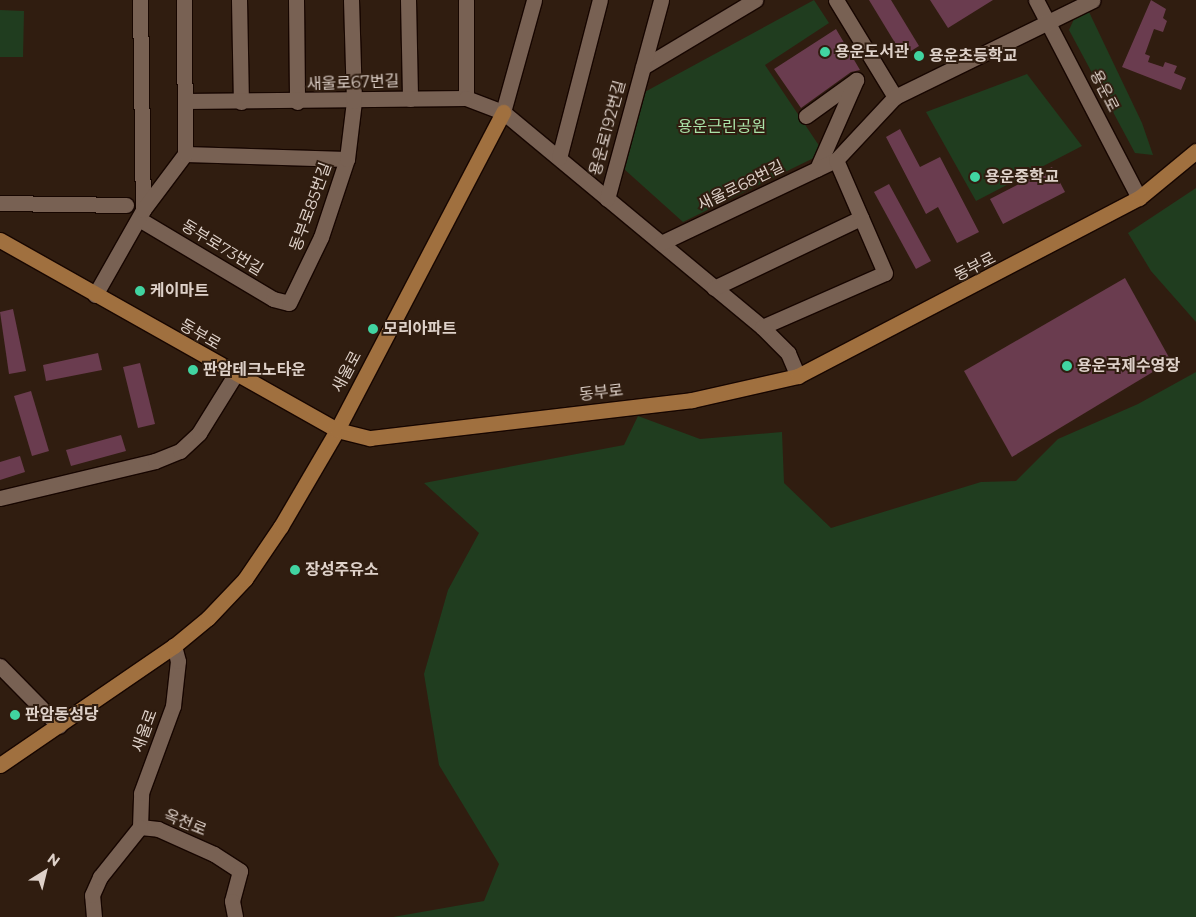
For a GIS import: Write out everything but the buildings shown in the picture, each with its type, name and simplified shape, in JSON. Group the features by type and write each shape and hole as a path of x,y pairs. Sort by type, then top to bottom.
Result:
{"main road":[{"name":"새울로","path":"0,764 59,726 174,646 208,618 245,579 281,526 336,430 503,112"},
{"name":"동부로","path":"0,240 235,375 336,430 370,438 692,400 798,376 1139,198 1196,152"}],"street":[{"path":"140,0 141,214"},
{"path":"96,294 141,214 185,154 184,0"},
{"path":"239,0 241,102"},
{"name":"새울로67번길","path":"296,0 298,102"},
{"name":"동부로85번길","path":"289,302 321,236 347,159 354,101 350,0"},
{"name":"새울로67번길","path":"408,0 410,99"},
{"path":"466,0 466,98"},
{"name":"새울로","path":"503,112 534,0"},
{"path":"559,158 600,0"},
{"name":"용운로192번길","path":"607,199 661,0"},
{"name":"용운로192번길","path":"643,67 755,0"},
{"path":"836,0 895,96"},
{"name":"용운로","path":"1036,0 1139,198"},
{"name":"새울로68번길","path":"661,243 836,160 895,96 1049,23 1092,0"},
{"path":"806,116 856,80 817,169"},
{"name":"새울로67번길","path":"185,101 298,102 466,98 503,112"},
{"path":"503,112 762,327 788,353 798,376"},
{"path":"185,154 347,159"},
{"path":"762,327 885,273 836,160"},
{"path":"0,203 126,205"},
{"name":"동부로73번길","path":"141,214 273,299 289,302"},
{"path":"714,288 861,218"},
{"path":"0,498 155,461 180,451 199,432 235,375"},
{"name":"새울로","path":"140,827 141,793 173,706 178,661 174,646"},
{"path":"0,666 59,726"},
{"name":"옥천로","path":"94,917 92,895 100,877 140,827 158,829 206,850 240,871 232,901 235,917"}],"green space":[{"name":"용운근린공원","path":"814,0 829,23 765,65 824,153 683,222 624,169 641,94"},
{"path":"0,10 24,11 23,57 0,57"},
{"path":"1089,12 1142,123 1153,155 1135,153 1069,30 1074,19"},
{"path":"1027,74 1082,146 976,201 926,112"},
{"path":"1196,188 1196,322 1151,271 1128,233"},
{"path":"1196,372 1196,917 393,917 484,901 499,864 439,765 424,674 448,590 479,533 424,483 624,445 638,416 700,439 782,432 784,483 831,528 981,482 1016,481 1058,439 1138,404"}],"place":[{"name":"용운도서관","path":"825,52"},
{"name":"용운초등학교","path":"919,56"},
{"name":"용운중학교","path":"975,177"},
{"name":"케이마트","path":"140,291"},
{"name":"모리아파트","path":"373,329"},
{"name":"용운국제수영장","path":"1067,366"},
{"name":"판암테크노타운","path":"193,370"},
{"name":"장성주유소","path":"295,570"},
{"name":"판암동성당","path":"15,715"}]}
